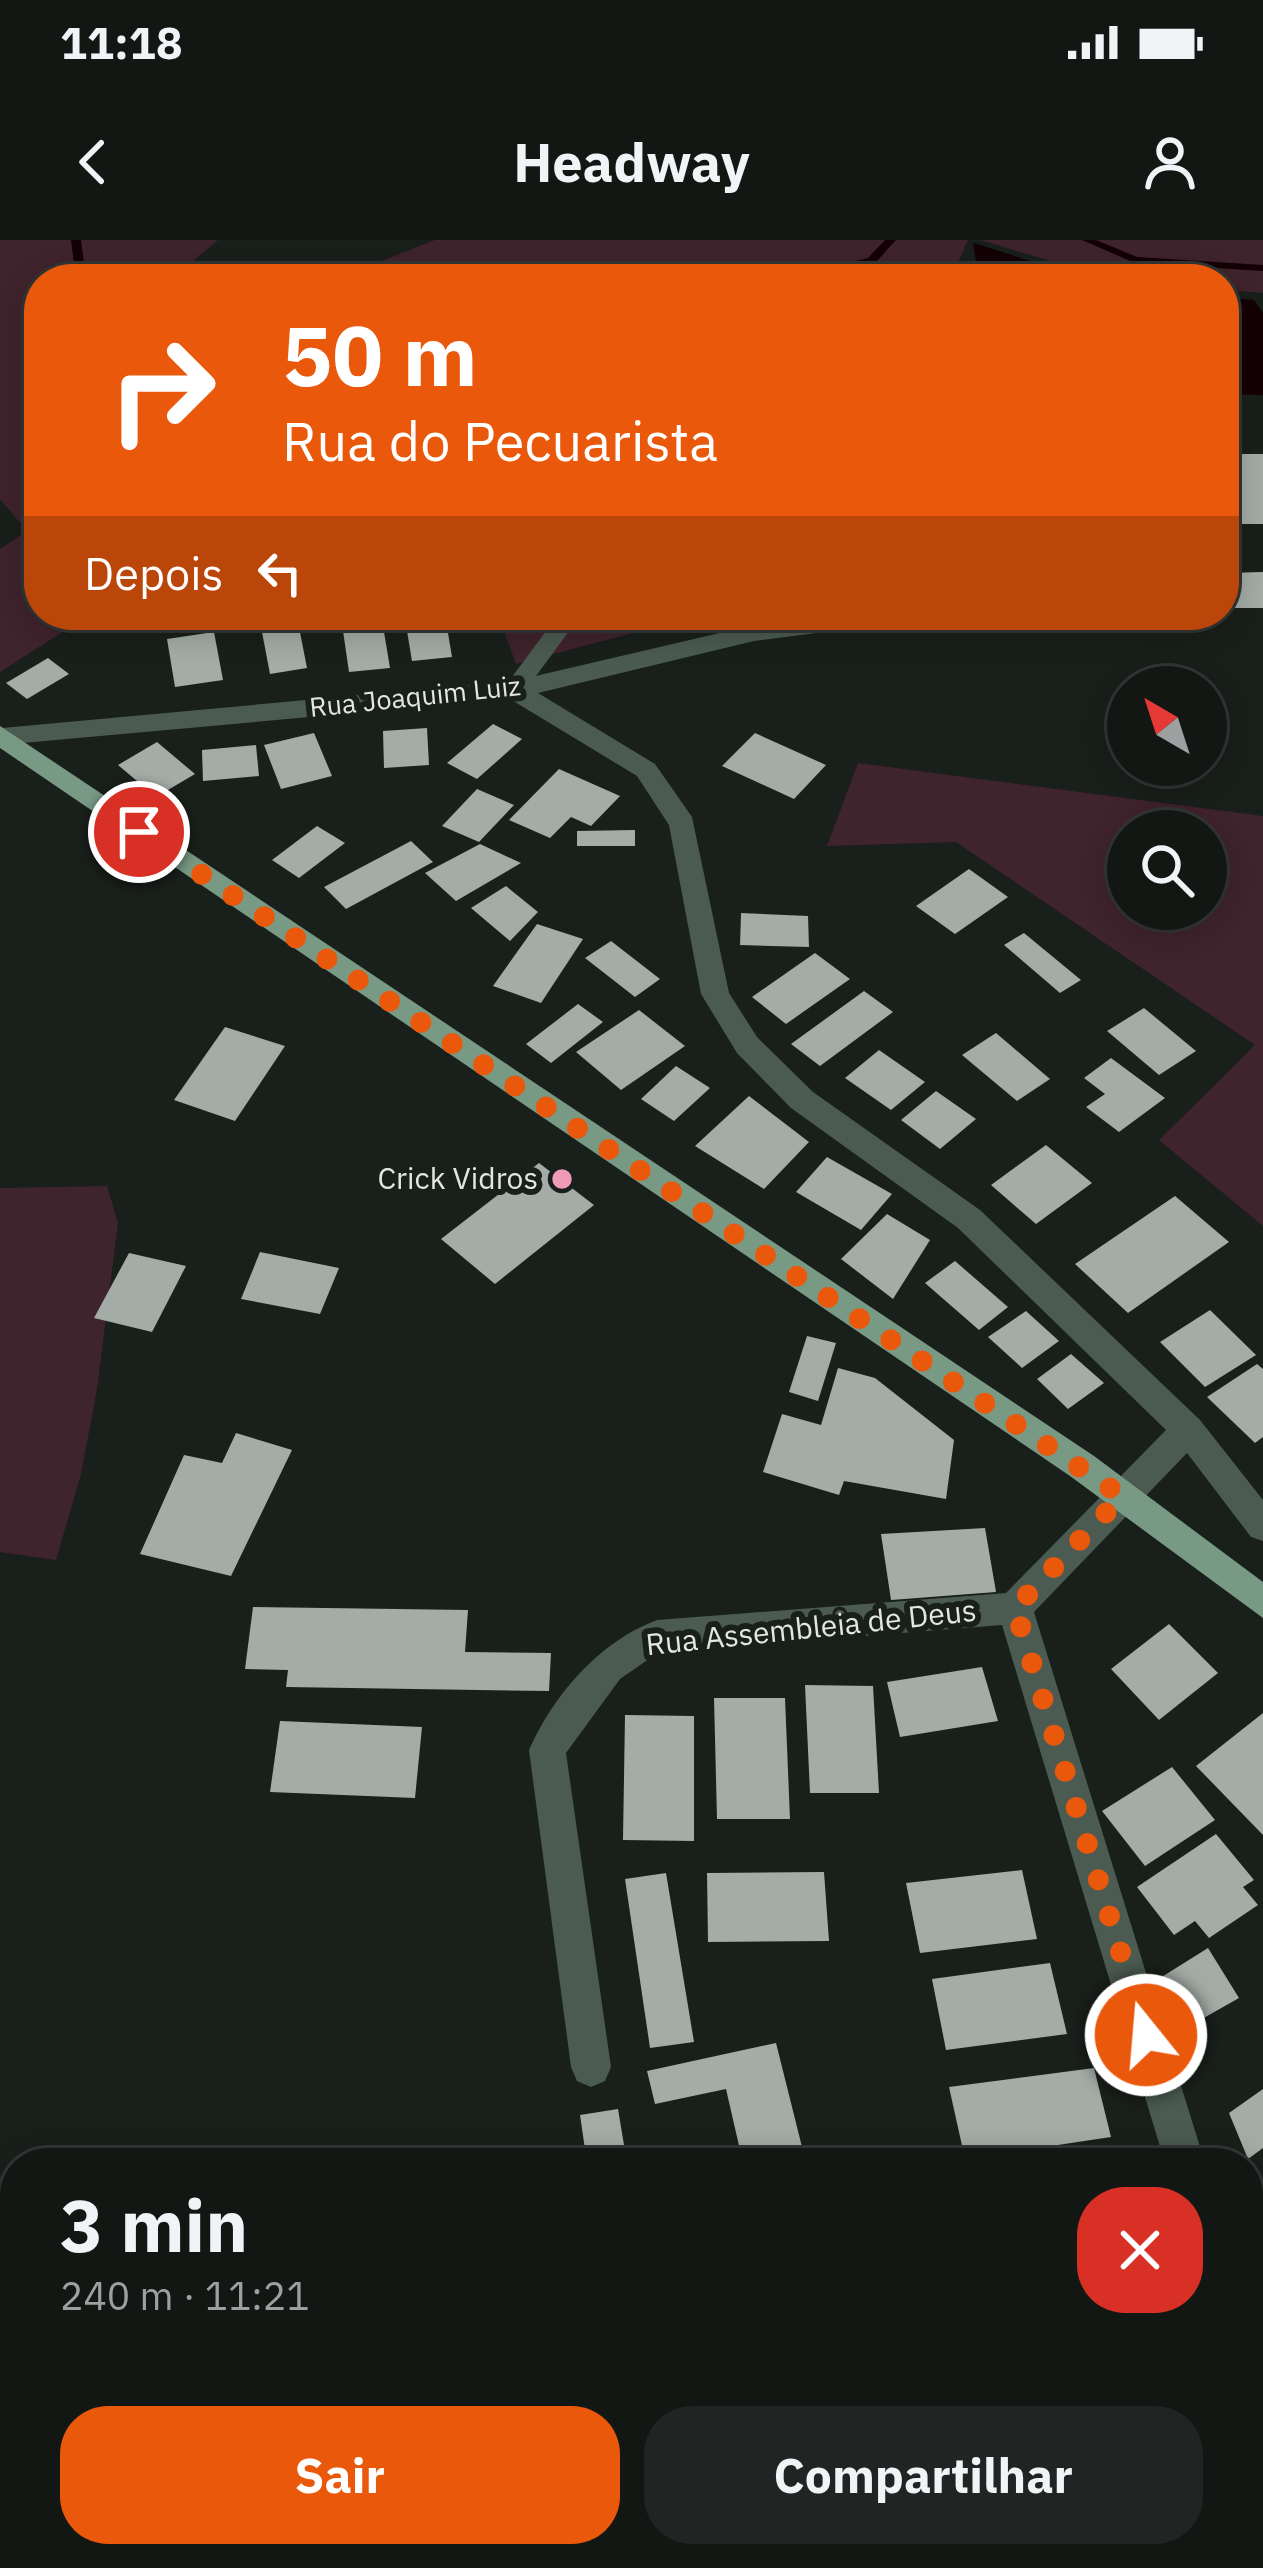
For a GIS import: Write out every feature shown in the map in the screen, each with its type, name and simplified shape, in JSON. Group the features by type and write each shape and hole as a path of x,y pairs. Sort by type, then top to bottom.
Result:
{"main road":[{"path":"1,736 1122,1496 1263,1602"}],"street":[{"name":"Rua Joaquim Luiz","path":"1,736 514,690 777,630"},
{"path":"514,690 646,770 682,824 715,994 747,1045 802,1100 969,1219 1188,1430 1263,1526"},
{"path":"1180,2148 1015,1608 1188,1430"},
{"name":"Rua Assembleia de Deus","path":"591,2067 547,1750 610,1663 634,1643 657,1636 1015,1608"}],"lane":[{"path":"514,690 559,630"}],"shaded area":[{"path":"0,240 218,240 192,264 24,264 24,527 0,499"},
{"path":"435,240 968,240 958,264 374,264"},
{"path":"981,240 1263,240 1263,293 1239,291 1239,264 1060,264"},
{"path":"973,243 1040,264 976,264"},
{"path":"1239,298 1254,300 1263,313 1263,395 1239,394"},
{"path":"24,533 24,630 66,630 0,672 0,549"},
{"path":"504,630 644,630 516,664"},
{"path":"858,763 1217,810 1107,810 1107,930 1227,930 1227,811 1263,816 1263,1226 1159,1140 1255,1045 956,842 827,846"},
{"path":"107,1186 118,1223 97,1389 81,1474 56,1560 0,1552 0,1188"}],"building":[{"path":"1239,454 1263,454 1263,524 1239,524"},
{"path":"1263,572 1263,608 1239,608 1239,573"},
{"path":"300,630 307,668 270,674 262,632"},
{"path":"343,630 384,630 390,668 349,672"},
{"path":"407,630 448,630 452,657 412,661"},
{"path":"214,632 223,680 175,687 167,639"},
{"path":"48,658 69,674 27,699 6,683"},
{"path":"493,724 522,739 477,779 447,763"},
{"path":"427,728 429,765 384,768 383,731"},
{"path":"314,733 332,776 281,789 264,745"},
{"path":"755,733 826,765 794,799 722,766"},
{"path":"157,742 195,774 156,797 118,765"},
{"path":"256,745 259,776 203,781 202,750"},
{"path":"559,769 620,796 591,826 571,817 550,838 509,820"},
{"path":"477,789 514,805 479,842 442,826"},
{"path":"317,826 345,843 299,878 272,860"},
{"path":"635,830 635,846 577,846 577,831"},
{"path":"411,841 433,862 346,909 324,887"},
{"path":"480,844 521,863 456,901 425,873"},
{"path":"969,869 1008,897 955,934 916,906"},
{"path":"506,886 538,912 510,941 471,908"},
{"path":"741,913 808,916 809,947 740,945"},
{"path":"537,924 583,939 541,1003 493,986"},
{"path":"1024,933 1081,980 1060,993 1004,945"},
{"path":"611,941 660,979 635,997 585,958"},
{"path":"815,953 850,979 786,1024 752,997"},
{"path":"864,991 893,1012 820,1066 791,1044"},
{"path":"578,1004 603,1022 551,1063 526,1044"},
{"path":"1144,1008 1196,1051 1159,1075 1107,1031"},
{"path":"639,1010 685,1046 621,1090 576,1052"},
{"path":"225,1027 285,1046 235,1121 174,1100"},
{"path":"996,1033 1050,1079 1017,1101 962,1055"},
{"path":"879,1050 925,1082 891,1110 845,1078"},
{"path":"1111,1058 1165,1098 1119,1132 1086,1107 1105,1094 1084,1078"},
{"path":"676,1066 710,1088 674,1121 641,1099"},
{"path":"936,1091 976,1119 940,1149 901,1120"},
{"path":"749,1096 809,1142 764,1189 695,1146"},
{"path":"1046,1145 1092,1183 1036,1224 991,1185"},
{"path":"827,1157 892,1194 861,1230 796,1192"},
{"path":"539,1163 594,1205 495,1284 441,1239"},
{"path":"1175,1196 1229,1242 1128,1313 1075,1264"},
{"path":"887,1214 930,1240 893,1299 841,1259"},
{"path":"260,1252 339,1268 320,1314 241,1299"},
{"path":"129,1253 186,1266 152,1332 94,1318"},
{"path":"955,1261 1008,1307 979,1330 925,1283"},
{"path":"1210,1310 1256,1355 1205,1387 1160,1342"},
{"path":"1026,1311 1059,1341 1022,1368 988,1337"},
{"path":"807,1336 836,1343 818,1401 789,1392"},
{"path":"1071,1354 1104,1383 1068,1409 1037,1379"},
{"path":"1257,1364 1263,1369 1263,1437 1255,1443 1207,1397"},
{"path":"838,1368 875,1378 954,1440 946,1499 844,1481 839,1495 763,1472 782,1414 821,1425"},
{"path":"236,1433 292,1450 231,1576 140,1554 184,1455 222,1463"},
{"path":"985,1528 996,1592 891,1600 881,1534"},
{"path":"253,1607 468,1610 465,1652 551,1653 549,1691 286,1687 288,1670 245,1669"},
{"path":"1169,1624 1218,1673 1159,1720 1111,1669"},
{"path":"982,1667 998,1721 900,1737 887,1682"},
{"path":"805,1685 873,1686 879,1793 810,1793"},
{"path":"714,1698 785,1698 790,1819 717,1819"},
{"path":"1263,1713 1263,1835 1196,1766"},
{"path":"625,1715 694,1716 694,1841 623,1840"},
{"path":"280,1721 422,1727 415,1798 270,1792"},
{"path":"1172,1767 1215,1820 1145,1866 1102,1811"},
{"path":"1216,1834 1254,1880 1243,1887 1258,1905 1209,1938 1195,1921 1174,1935 1137,1887"},
{"path":"1022,1870 1037,1939 920,1953 906,1883"},
{"path":"824,1872 829,1941 708,1942 707,1873"},
{"path":"666,1873 694,2042 650,2048 625,1879"},
{"path":"1208,1948 1239,1998 1172,2036 1152,1983"},
{"path":"1050,1963 1067,2034 946,2050 932,1979"},
{"path":"776,2043 802,2148 740,2148 726,2089 655,2104 647,2071"},
{"path":"1094,2068 1111,2137 1038,2148 963,2148 949,2087"},
{"path":"1263,2089 1263,2148 1243,2148 1229,2113"},
{"path":"618,2109 624,2148 585,2148 580,2115"}],"waterway":[{"path":"76,240 79,264"},
{"path":"853,264 872,260 891,240"},
{"path":"1087,240 1135,260 1199,264"},
{"path":"1239,266 1263,268"}],"place":[{"name":"Crick Vidros","path":"562,1179"}],"route":[{"path":"139,832 1122,1496 1015,1608 1146,2035"}]}
